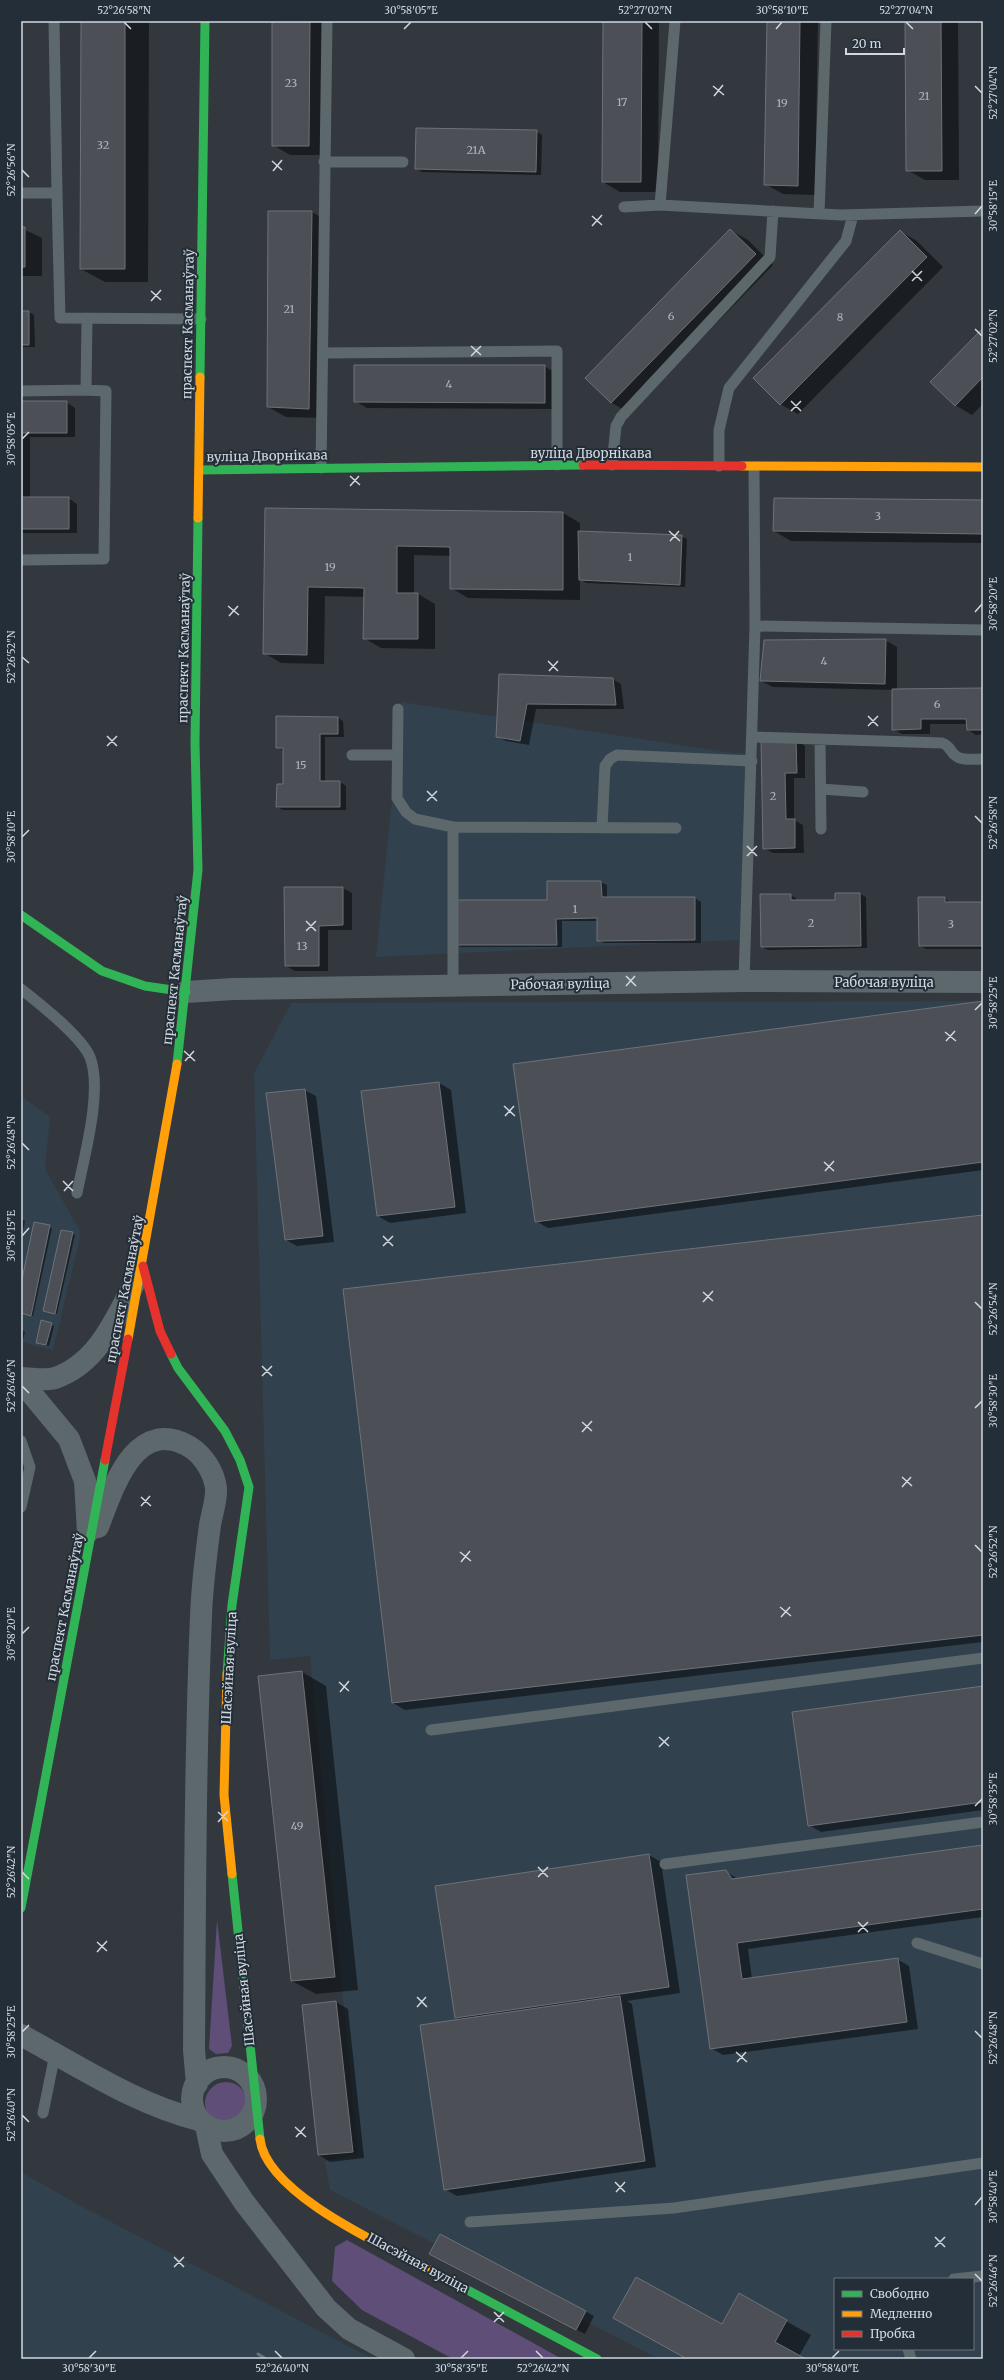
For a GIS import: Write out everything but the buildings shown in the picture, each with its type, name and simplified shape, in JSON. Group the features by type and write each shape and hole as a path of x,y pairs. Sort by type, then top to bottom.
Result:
{"street":[{"name":"праспект Касманаўтаў","path":"21,1908 162,1160 180,1048 198,870 196,743 205,21"},
{"name":"вуліца Дворнікава","path":"200,470 557,465 983,467"},
{"path":"21,915 102,970 145,986 186,992"},
{"name":"Рабочая вуліца","path":"186,992 240,988 744,981 983,982"},
{"path":"21,1378 54,1378 80,1366 104,1340 143,1266"},
{"name":"Шасэйная вуліца","path":"143,1266 163,1337 178,1368 225,1431 240,1460 249,1487 232,1604 227,1676 224,1795 261,2147 271,2167 303,2200 597,2359"},
{"path":"21,1381 69,1440 85,1481 89,1548"},
{"path":"89,1548 114,1487 133,1454 147,1443 162,1438 176,1439 194,1449 211,1470 216,1488 201,1614 196,1795 195,2090 192,2103 202,2123 212,2154 254,2214 326,2308 349,2329 404,2359"},
{"path":"21,2035 133,2096 159,2103 195,2090"},
{"name":"Шасэйная вуліца","path":"133,2096 173,2114 202,2123 216,2130 228,2131 238,2128 249,2118 254,2108 255,2096 251,2083 244,2074 233,2069 225,2067 212,2070 204,2074 195,2090"}],"lane":[{"path":"54,21 60,318 201,319"},
{"path":"321,468 327,21"},
{"path":"660,205 675,21"},
{"path":"819,214 826,21"},
{"path":"324,162 402,162"},
{"path":"21,193 57,193"},
{"path":"624,207 660,205 853,215 983,211"},
{"path":"612,465 616,426 621,417 770,258 773,211"},
{"path":"719,466 719,430 729,388 846,241 853,215"},
{"path":"86,390 87,318"},
{"path":"323,353 557,351 557,465"},
{"path":"21,391 106,391 104,559 21,560"},
{"path":"744,981 755,626 754,467"},
{"path":"755,626 983,630"},
{"path":"398,709 397,798 406,812 426,823 453,827 676,828"},
{"path":"752,737 942,743 949,746 956,756 960,758 983,759"},
{"path":"820,739 822,829"},
{"path":"352,755 397,755"},
{"path":"602,828 605,766 610,759 617,755 752,761"},
{"path":"821,789 863,792"},
{"path":"453,827 453,985"},
{"path":"21,989 67,1027 90,1057 95,1093 77,1193"},
{"path":"21,1441 30,1467 21,1507"},
{"path":"431,1730 983,1658"},
{"path":"665,1864 983,1822"},
{"path":"917,1943 983,1964"},
{"path":"43,2112 55,2054"},
{"path":"470,2222 674,2208 983,2164"},
{"path":"964,2278 983,2276"}],"shaded area":[{"path":"402,702 732,753 748,753 740,940 376,957"},
{"path":"983,1001 983,2359 659,2359 330,2190 325,2161 358,2154 310,1656 270,1660 254,1074 291,1003"},
{"path":"21,1096 50,1117 45,1169 81,1233 53,1350 21,1342"},
{"path":"217,1920 232,2046 228,2053 216,2054 209,2049"},
{"path":"226,2082 241,2088 247,2103 241,2118 226,2124 211,2118 205,2103 211,2088"},
{"path":"21,2172 79,2205 373,2359 21,2359"},
{"path":"347,2240 562,2359 453,2359 362,2310 332,2281 335,2247"}],"railway":[{"path":"258,2354 266,2359"}],"traffic: fast":[{"path":"200,377 205,21"},
{"path":"200,470 583,465"},
{"path":"177,1064 198,870 195,743 198,518"},
{"path":"21,915 102,971 145,986 186,992"},
{"path":"171,1354 178,1368 225,1431 240,1460 249,1487 232,1605 227,1674"},
{"path":"21,1908 105,1460"},
{"path":"232,1874 260,2139"},
{"path":"430,2270 597,2359"}],"traffic: slow":[{"path":"198,518 200,377"},
{"path":"742,466 983,467"},
{"path":"128,1339 177,1064"},
{"path":"227,1674 224,1795 232,1874"},
{"path":"260,2139 267,2159 283,2179 305,2199 358,2233 430,2270"}],"traffic: jam":[{"path":"583,465 742,466"},
{"path":"143,1266 160,1331 171,1354"},
{"path":"105,1460 128,1339"}]}
